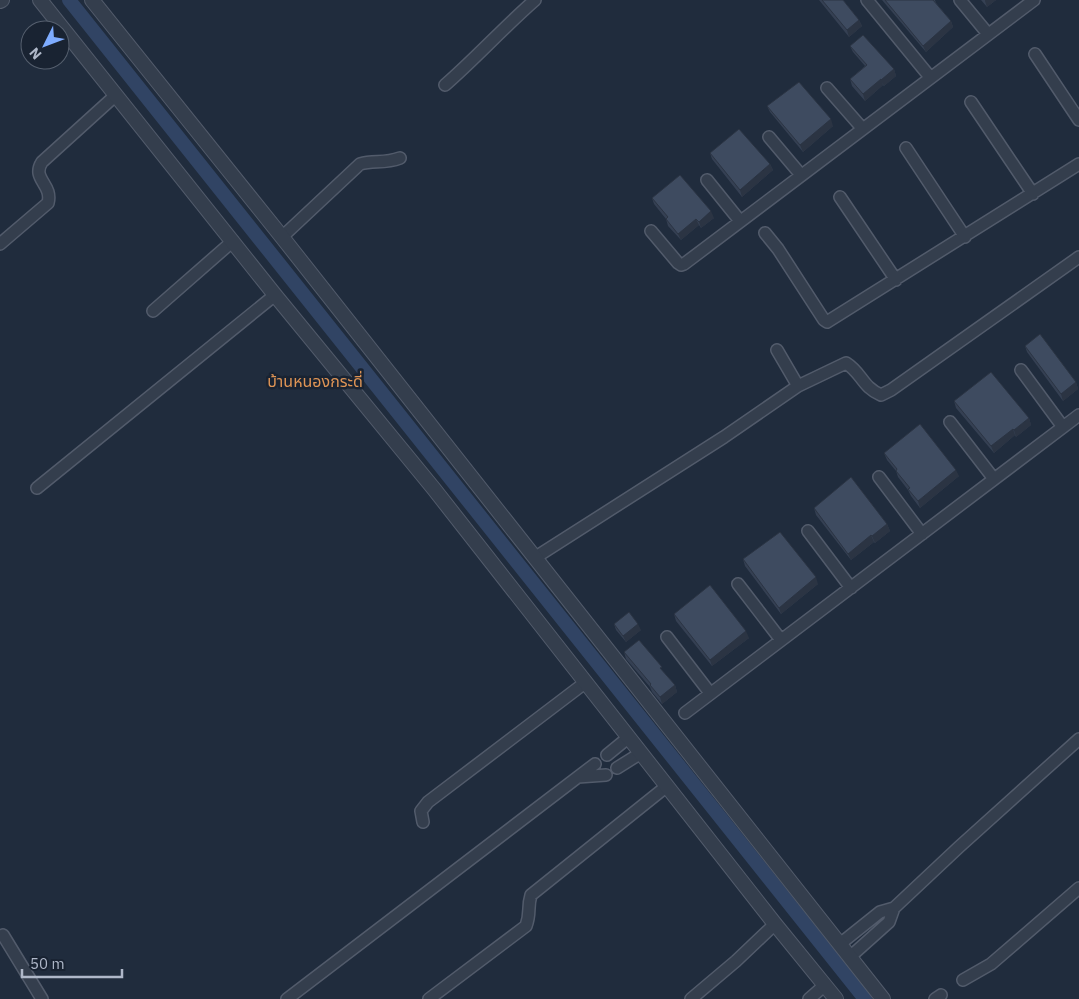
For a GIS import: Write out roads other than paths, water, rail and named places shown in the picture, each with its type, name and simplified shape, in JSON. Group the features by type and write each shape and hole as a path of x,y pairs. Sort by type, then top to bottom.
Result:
{"street":[{"path":"40,0 275,295 434,489 836,999"},
{"path":"92,0 282,236 883,999"},
{"path":"445,85 472,62 517,16 536,0"},
{"path":"867,0 930,78"},
{"path":"960,0 988,34"},
{"path":"651,231 681,265 1034,0"},
{"path":"1036,54 1079,120"},
{"path":"827,88 862,128"},
{"path":"0,244 48,203 50,197 48,191 38,173 38,168 42,162 116,95"},
{"path":"971,102 1034,194"},
{"path":"770,138 801,175"},
{"path":"906,148 965,237"},
{"path":"282,236 360,164 366,162 388,162 400,158"},
{"path":"765,232 827,322 1034,194 1079,164"},
{"path":"707,180 740,221"},
{"path":"840,197 896,280"},
{"path":"153,311 233,241"},
{"path":"536,557 724,437 798,386 846,363 856,369 865,384 872,391 881,395 891,390 1079,257"},
{"path":"37,488 275,295"},
{"path":"777,350 798,386"},
{"path":"1021,370 1063,427"},
{"path":"685,713 1079,415"},
{"path":"950,422 994,479"},
{"path":"880,477 922,534"},
{"path":"808,530 851,588"},
{"path":"738,584 781,640"},
{"path":"667,638 710,694"},
{"path":"423,822 421,811 428,802 586,682"},
{"path":"607,754 629,737"},
{"path":"840,944 880,912 894,908 958,847 1079,739"},
{"path":"617,768 641,753"},
{"path":"287,999 595,764"},
{"path":"578,777 606,775"},
{"path":"429,999 526,926 530,916 528,904 531,895 667,786"},
{"path":"963,980 991,964 1079,888"},
{"path":"850,956 890,922 894,908"},
{"path":"691,999 736,961 775,924"},
{"path":"3,935 42,999"},
{"path":"809,999 825,985"}],"waterway":[{"path":"69,0 865,999"}],"district":[{"name":"บ้านหนองกระดี่","path":"315,381"}]}
